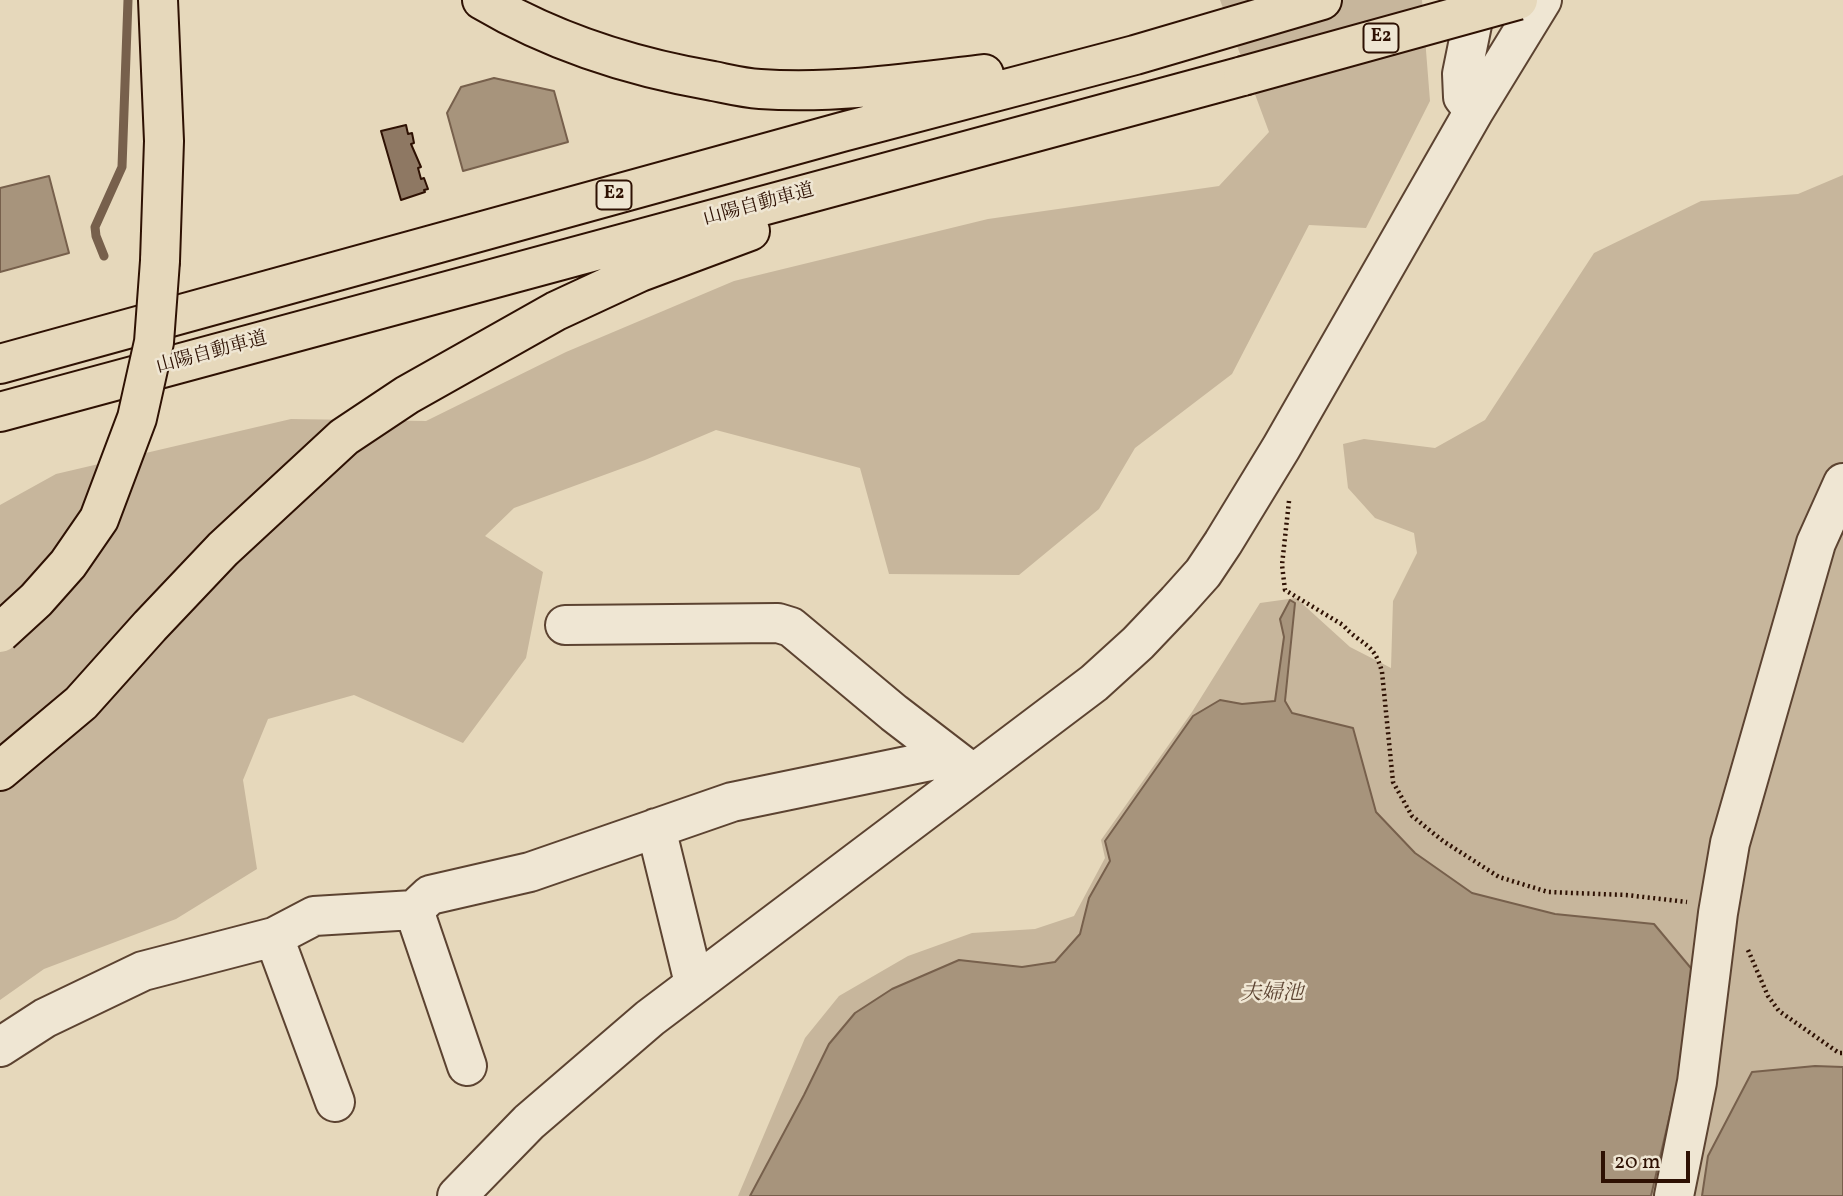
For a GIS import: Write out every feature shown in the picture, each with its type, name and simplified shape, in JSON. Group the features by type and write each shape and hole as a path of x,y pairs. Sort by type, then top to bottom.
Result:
{"highway":[{"path":"0,633 36,600 68,564 99,519 137,418 154,342 160,261 164,141 158,0"},
{"path":"482,0 513,18 601,55 680,76 759,89 828,90 891,86 1135,55"},
{"name":"E2","path":"0,364 842,132 1135,55 1322,0"},
{"name":"山陽自動車道","path":"0,412 1518,0"},
{"path":"0,771 81,703 213,559 291,485 344,437 407,395 556,310 640,272 1026,134"}],"street":[{"path":"1474,111 1463,97 1462,74 1477,0"},
{"path":"457,1196 529,1122 649,1018 962,765 1094,683 1138,643 1203,573 1281,448 1474,111 1542,0"},
{"path":"1674,1196 1697,1082 1718,913 1730,843 1816,543 1843,483"},
{"path":"565,625 778,623 791,627 962,765"},
{"path":"0,1047 44,1018 143,971 274,937 314,916 414,910 430,895 530,872 732,802 962,765"},
{"path":"656,828 694,983"},
{"path":"414,910 467,1066"},
{"path":"274,937 335,1102"}],"path":[{"path":"1290,496 1282,565 1285,590 1343,625 1373,648 1382,672 1393,782 1412,816 1443,841 1499,877 1548,892 1706,904 1718,913 1727,928 1752,956 1768,996 1779,1011 1843,1054"}],"shaded area":[{"path":"1220,0 1422,0 1430,101 1366,228 1309,225 1232,374 1135,448 1099,509 1019,575 889,574 860,468 716,430 645,460 514,508 485,536 543,572 526,658 463,743 354,695 268,719 243,780 257,869 176,919 44,969 0,1000 0,505 56,474 291,419 426,421 566,352 734,281 988,219 1219,186 1269,132"},
{"path":"1843,175 1843,1196 738,1196 805,1038 839,996 908,956 972,933 1035,929 1074,916 1105,858 1101,840 1192,712 1260,603 1296,598 1350,647 1391,668 1393,601 1417,553 1414,533 1375,518 1348,488 1343,444 1364,439 1435,448 1485,420 1594,253 1701,201 1798,194"}],"water":[{"path":"494,78 554,91 568,142 463,171 447,113 461,87"},
{"path":"49,176 69,253 0,272 0,188"},
{"name":"夫婦池","path":"1290,600 1295,603 1285,701 1292,713 1353,728 1376,812 1415,853 1472,893 1555,914 1654,924 1695,973 1679,1076 1651,1196 750,1196 829,1044 855,1013 892,989 959,960 1022,967 1055,962 1080,934 1089,898 1110,861 1105,841 1193,716 1220,700 1242,704 1275,701 1284,637 1280,619"},
{"path":"1815,1066 1843,1067 1843,1196 1702,1196 1708,1156 1752,1072"}],"building":[{"path":"406,125 408,134 412,133 414,143 411,144 421,167 418,168 421,179 424,178 428,189 401,200 381,131"}],"waterway":[{"path":"104,256 95,227 122,167 128,0"}]}
